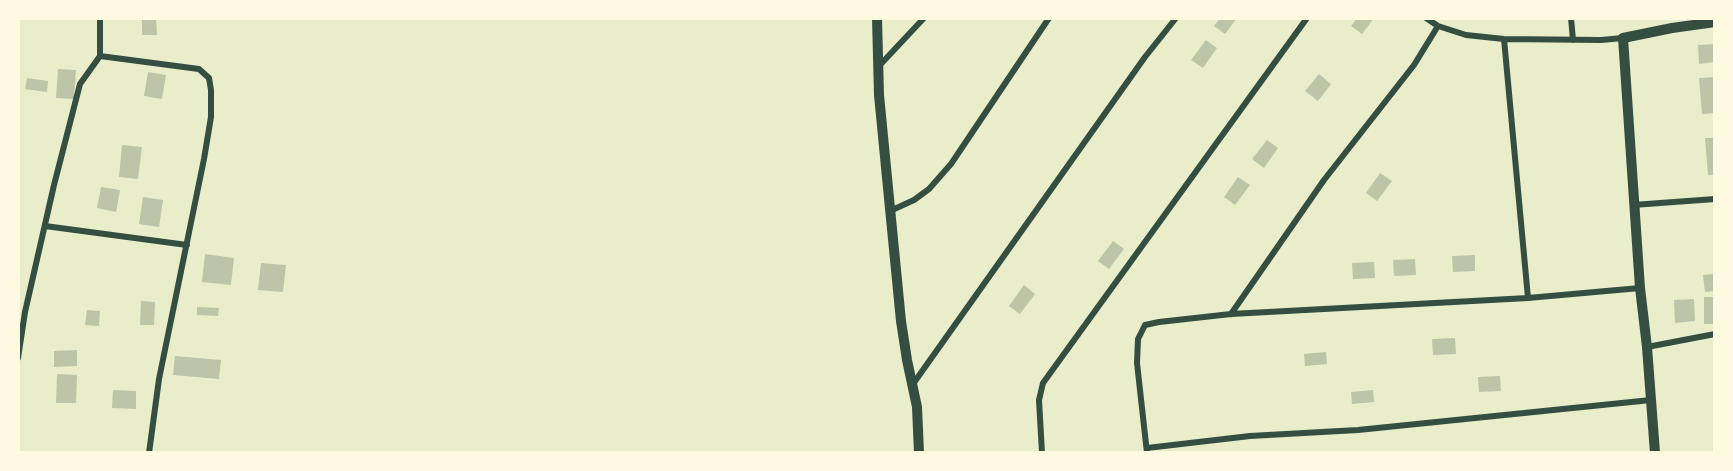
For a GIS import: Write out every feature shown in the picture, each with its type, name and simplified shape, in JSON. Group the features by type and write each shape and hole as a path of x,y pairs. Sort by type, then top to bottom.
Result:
{"street":[{"path":"18,358 25,312 54,184 80,84 100,56 100,18"},
{"path":"877,18 878,67 890,211 901,321 917,407 919,453"},
{"path":"878,67 924,18"},
{"path":"890,211 914,200 929,189 951,164 1049,18"},
{"path":"913,384 1145,57 1176,18"},
{"path":"1042,453 1039,400 1043,383 1307,18"},
{"path":"1426,18 1438,26 1466,35 1504,39 1573,40 1623,38 1715,22"},
{"path":"1571,18 1573,40"},
{"path":"1231,314 1324,180 1414,65 1438,26"},
{"path":"1623,38 1633,205 1655,453"},
{"path":"1504,39 1528,298"},
{"path":"100,56 200,69 209,78 211,90 211,117 159,379 148,453"},
{"path":"1633,205 1715,199"},
{"path":"45,226 187,246"},
{"path":"1640,288 1528,298 1231,314 1159,322 1145,325 1138,339 1137,363 1147,451 1250,436 1358,430 1651,400"},
{"path":"1647,347 1715,334"}],"building":[{"path":"142,18 156,18 157,35 142,35"},
{"path":"1220,18 1237,18 1225,34 1214,26"},
{"path":"1357,18 1374,18 1362,34 1351,26"},
{"path":"1206,40 1217,48 1203,68 1191,60"},
{"path":"1715,44 1715,62 1699,64 1698,45"},
{"path":"58,69 76,70 74,99 56,98"},
{"path":"148,72 166,75 162,99 144,96"},
{"path":"1319,74 1331,84 1318,101 1305,91"},
{"path":"1715,77 1715,113 1702,114 1699,78"},
{"path":"27,78 48,81 47,92 25,89"},
{"path":"1705,138 1715,138 1715,175 1708,175"},
{"path":"1267,140 1278,148 1264,168 1252,159"},
{"path":"122,145 142,147 138,179 119,177"},
{"path":"1380,173 1392,181 1377,201 1366,193"},
{"path":"1238,177 1250,185 1235,205 1224,197"},
{"path":"101,187 120,190 116,212 97,208"},
{"path":"143,197 163,200 159,227 139,224"},
{"path":"1113,241 1124,249 1109,269 1098,261"},
{"path":"205,254 234,258 231,285 202,282"},
{"path":"1475,255 1475,271 1453,272 1452,256"},
{"path":"1415,259 1416,275 1394,276 1393,260"},
{"path":"1374,262 1375,278 1353,279 1352,263"},
{"path":"261,263 286,265 283,292 258,290"},
{"path":"1715,274 1715,291 1705,292 1703,275"},
{"path":"1024,285 1035,294 1020,314 1009,306"},
{"path":"1704,297 1715,297 1715,324 1704,324"},
{"path":"1694,299 1695,321 1675,323 1674,300"},
{"path":"141,301 155,302 154,325 140,325"},
{"path":"197,307 219,308 218,316 197,315"},
{"path":"87,310 100,311 99,326 85,325"},
{"path":"1455,338 1456,354 1433,355 1432,339"},
{"path":"77,350 77,366 54,367 54,351"},
{"path":"1326,352 1327,364 1305,366 1304,354"},
{"path":"175,356 221,360 219,379 173,375"},
{"path":"57,374 77,375 76,403 56,403"},
{"path":"1500,376 1501,391 1479,392 1478,377"},
{"path":"113,390 136,391 136,409 112,408"},
{"path":"1373,390 1374,402 1352,404 1351,392"}]}
